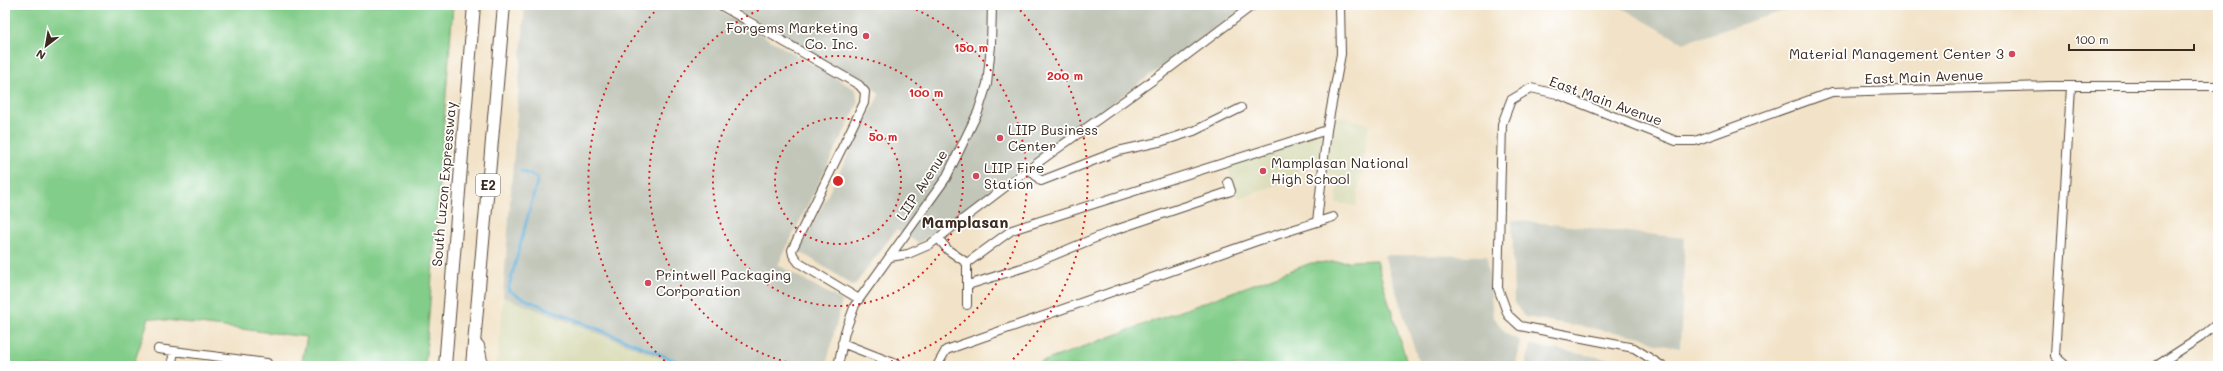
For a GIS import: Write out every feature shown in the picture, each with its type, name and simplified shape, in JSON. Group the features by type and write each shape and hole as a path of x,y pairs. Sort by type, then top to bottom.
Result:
{"highway":[{"name":"South Luzon Expressway","path":"445,366 474,5"},
{"name":"E2","path":"472,366 504,5"},
{"path":"475,330 482,366"}],"street":[{"path":"720,5 859,85 865,92 864,103 792,250 793,255 799,263 859,299"},
{"name":"LIIP Avenue","path":"838,366 842,343 850,316 859,299 946,178 978,112 987,84 991,46 992,5"},
{"path":"890,257 908,254 929,245 1029,169 1167,70 1253,5"},
{"path":"1317,222 1327,130 1341,54 1340,5"},
{"name":"East Main Avenue","path":"1662,366 1634,348 1520,326 1508,315 1498,288 1502,124 1511,100 1531,88 1551,93 1676,141 1695,141 1832,92 2071,87 2218,86"},
{"path":"2066,366 2055,356 2071,87"},
{"path":"1029,169 1040,181 1118,151 1163,141 1194,131 1241,108"},
{"path":"967,263 1012,230 1327,130"},
{"path":"968,285 1028,266 1112,231 1231,191 1228,182"},
{"path":"937,366 946,350 1333,217"},
{"path":"938,238 948,250 967,263"},
{"path":"967,263 967,305"},
{"path":"2156,366 2201,337 2218,323"},
{"path":"842,343 900,366"},
{"path":"158,349 267,363 267,366"},
{"path":"171,366 174,352"}],"shaded area":[{"path":"525,5 710,5 856,90 858,104 778,265 842,301 826,366 682,366 503,297"},
{"path":"729,5 1247,5 919,243 896,230 854,286 799,251 880,93"},
{"path":"1617,5 1802,5 1683,43"},
{"path":"1334,115 1369,124 1356,206 1336,203 1339,177 1324,173"},
{"name":"Mamplasan National High School","path":"1323,133 1319,164 1299,165 1297,177 1239,199 1226,163"},
{"path":"1512,220 1685,238 1680,348 1657,344 1643,337 1525,317 1514,303"},
{"path":"1384,255 1487,256 1493,316 1506,334 1520,341 1516,366 1420,366"},
{"path":"503,297 506,298 682,366 497,366"},
{"path":"1530,345 1643,365 1644,366 1526,366"}],"green space":[{"path":"5,5 453,5 425,366 301,366 307,337 149,318 133,366 5,366"},
{"path":"1376,260 1408,366 1031,366 1311,263"}],"waterway":[{"path":"521,171 538,178 508,290 522,298 689,366"}],"place":[{"name":"Forgems Marketing Co. Inc.","path":"866,36"},
{"name":"Material Management Center 3","path":"2012,54"},
{"name":"LIIP Business Center","path":"1000,138"},
{"name":"Mamplasan National High School","path":"1263,171"},
{"name":"LIIP Fire Station","path":"976,176"},
{"name":"Printwell Packaging Corporation","path":"648,283"}],"district":[{"name":"Mamplasan","path":"965,222"}]}
